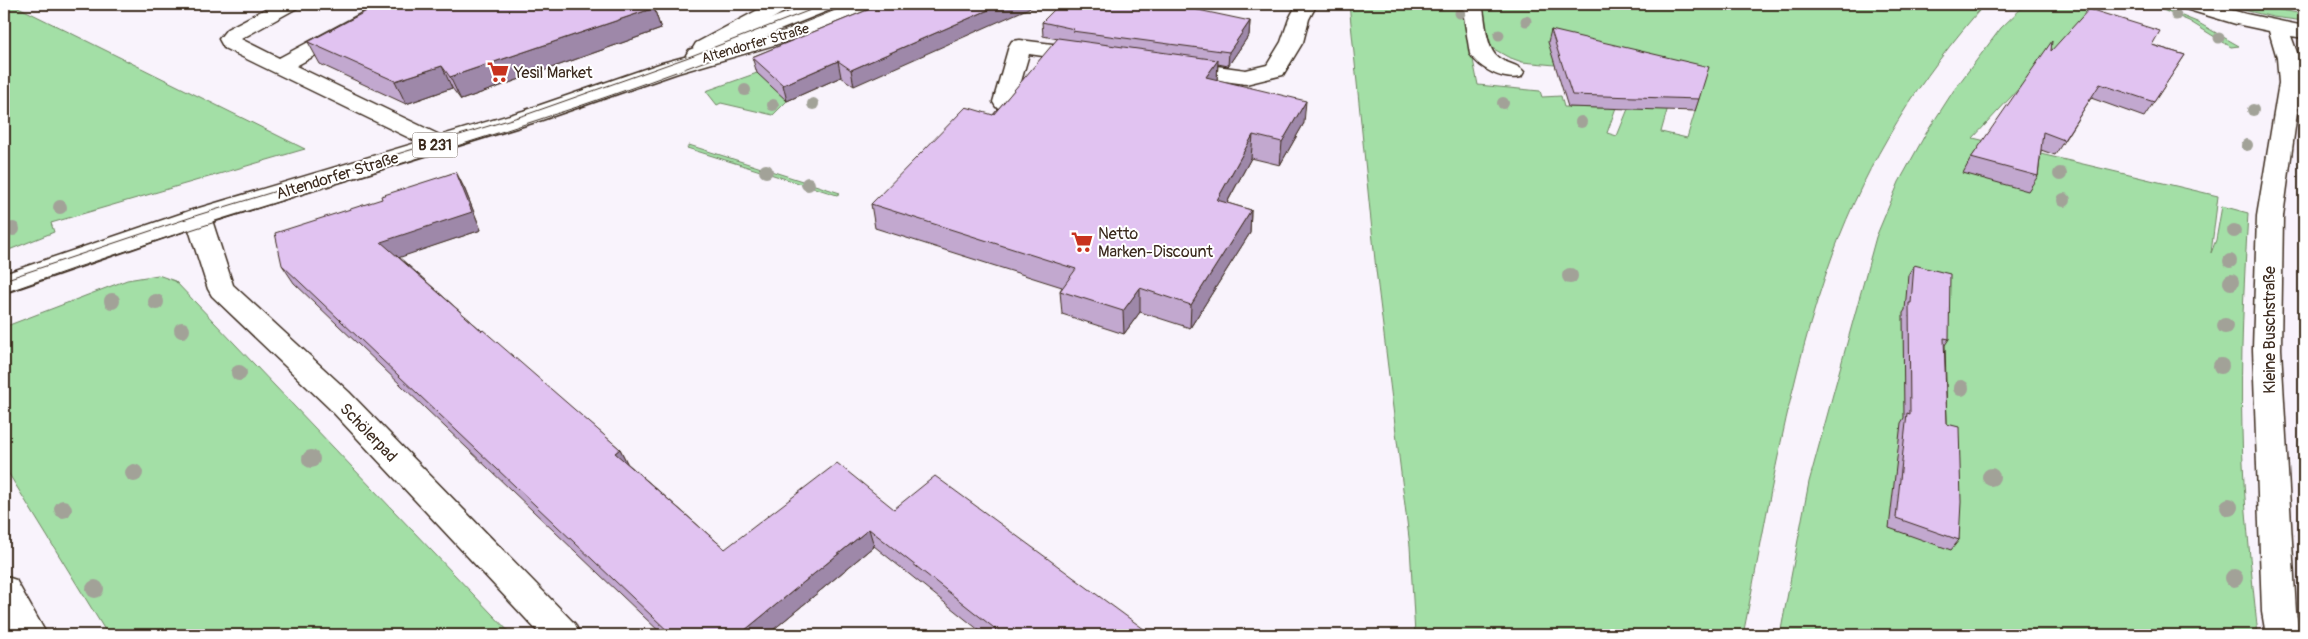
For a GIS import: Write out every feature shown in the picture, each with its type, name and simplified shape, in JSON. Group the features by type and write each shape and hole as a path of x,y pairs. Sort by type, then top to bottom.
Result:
{"street":[{"path":"290,4 234,33 230,38 232,43 440,144"},
{"path":"280,66 394,4"},
{"name":"Altendorfer Straße","path":"670,68 784,4"},
{"path":"670,68 687,59 828,4"},
{"name":"Altendorfer Straße","path":"4,284 198,217 531,116 670,68 800,31 868,4"},
{"path":"1157,65 1246,77 1276,70 1292,42 1299,19 1307,4"},
{"path":"1472,4 1481,54 1492,64 1513,72"},
{"path":"2189,4 2243,20 2291,30"},
{"name":"Kleine Buschstraße","path":"2283,635 2278,612 2267,350 2270,216 2297,86 2288,58 2291,30"},
{"path":"1004,102 1020,46 1108,58"},
{"name":"Schölerpad","path":"198,217 221,289 339,400 563,635"},
{"path":"4,590 30,635"}],"green space":[{"path":"4,4 12,4 305,149 51,223 54,232 4,252"},
{"path":"1349,4 1985,4 1939,61 1897,122 1862,186 1833,254 1817,300 1792,395 1743,635 1415,635 1410,546 1376,270","holes":["1465,19 1485,24 1492,48 1522,62 1555,65 1700,95 1687,138 1661,132 1668,107 1632,99 1617,136 1607,133 1619,99 1605,108 1564,107 1561,96 1542,97 1540,91 1478,85"]},
{"path":"2026,4 2097,4 1973,138 2218,196 2211,253 2216,240 2222,206 2248,213 2242,348 2242,430 2246,507 2258,635 1780,635 1809,482 1876,237 1899,182 1925,135 1954,90 2001,28"},
{"path":"2219,4 2245,4 2304,14 2304,21 2273,17"},
{"path":"2160,7 2197,22 2239,46 2231,47 2189,21 2158,8"},
{"path":"757,73 789,99 773,115 721,103 717,105 706,91"},
{"path":"689,145 840,193 837,195 687,148"},
{"path":"158,275 175,281 512,635 108,635 4,466 4,327 127,280"}],"building":[{"path":"380,4 643,4 654,8 450,77 442,66 395,81 308,42"},
{"path":"882,4 1002,4 851,70 838,61 783,85 752,57"},
{"path":"1060,4 1170,4 1250,21 1229,52 1072,31 1074,29 1042,22"},
{"path":"2089,9 2160,31 2152,45 2185,55 2154,102 2100,84 2064,140 2043,132 2038,176 1971,158 2052,41 2051,51"},
{"path":"1551,30 1709,67 1699,99 1572,95"},
{"path":"1058,38 1218,60 1206,77 1306,101 1282,142 1253,135 1217,200 1251,210 1191,305 1140,288 1123,311 1060,291 1076,269 871,204 966,107 993,115"},
{"path":"456,172 472,212 381,242 620,449 615,453 725,549 837,463 894,509 935,476 1152,635 1003,635 869,529 739,635 672,635 282,265 275,233 382,199 381,196"},
{"path":"1914,265 1950,274 1949,339 1944,338 1947,424 1959,427 1961,502 1959,540 1896,518 1907,413 1910,414 1909,303 1911,303"}],"tram line":[{"path":"4,280 198,215 528,114 686,58 826,4"},
{"path":"4,293 146,244 577,107 714,58 850,4"}],"place":[{"name":"Yesil Market","path":"498,72"},
{"name":"Netto Marken-Discount","path":"1082,242"}]}
